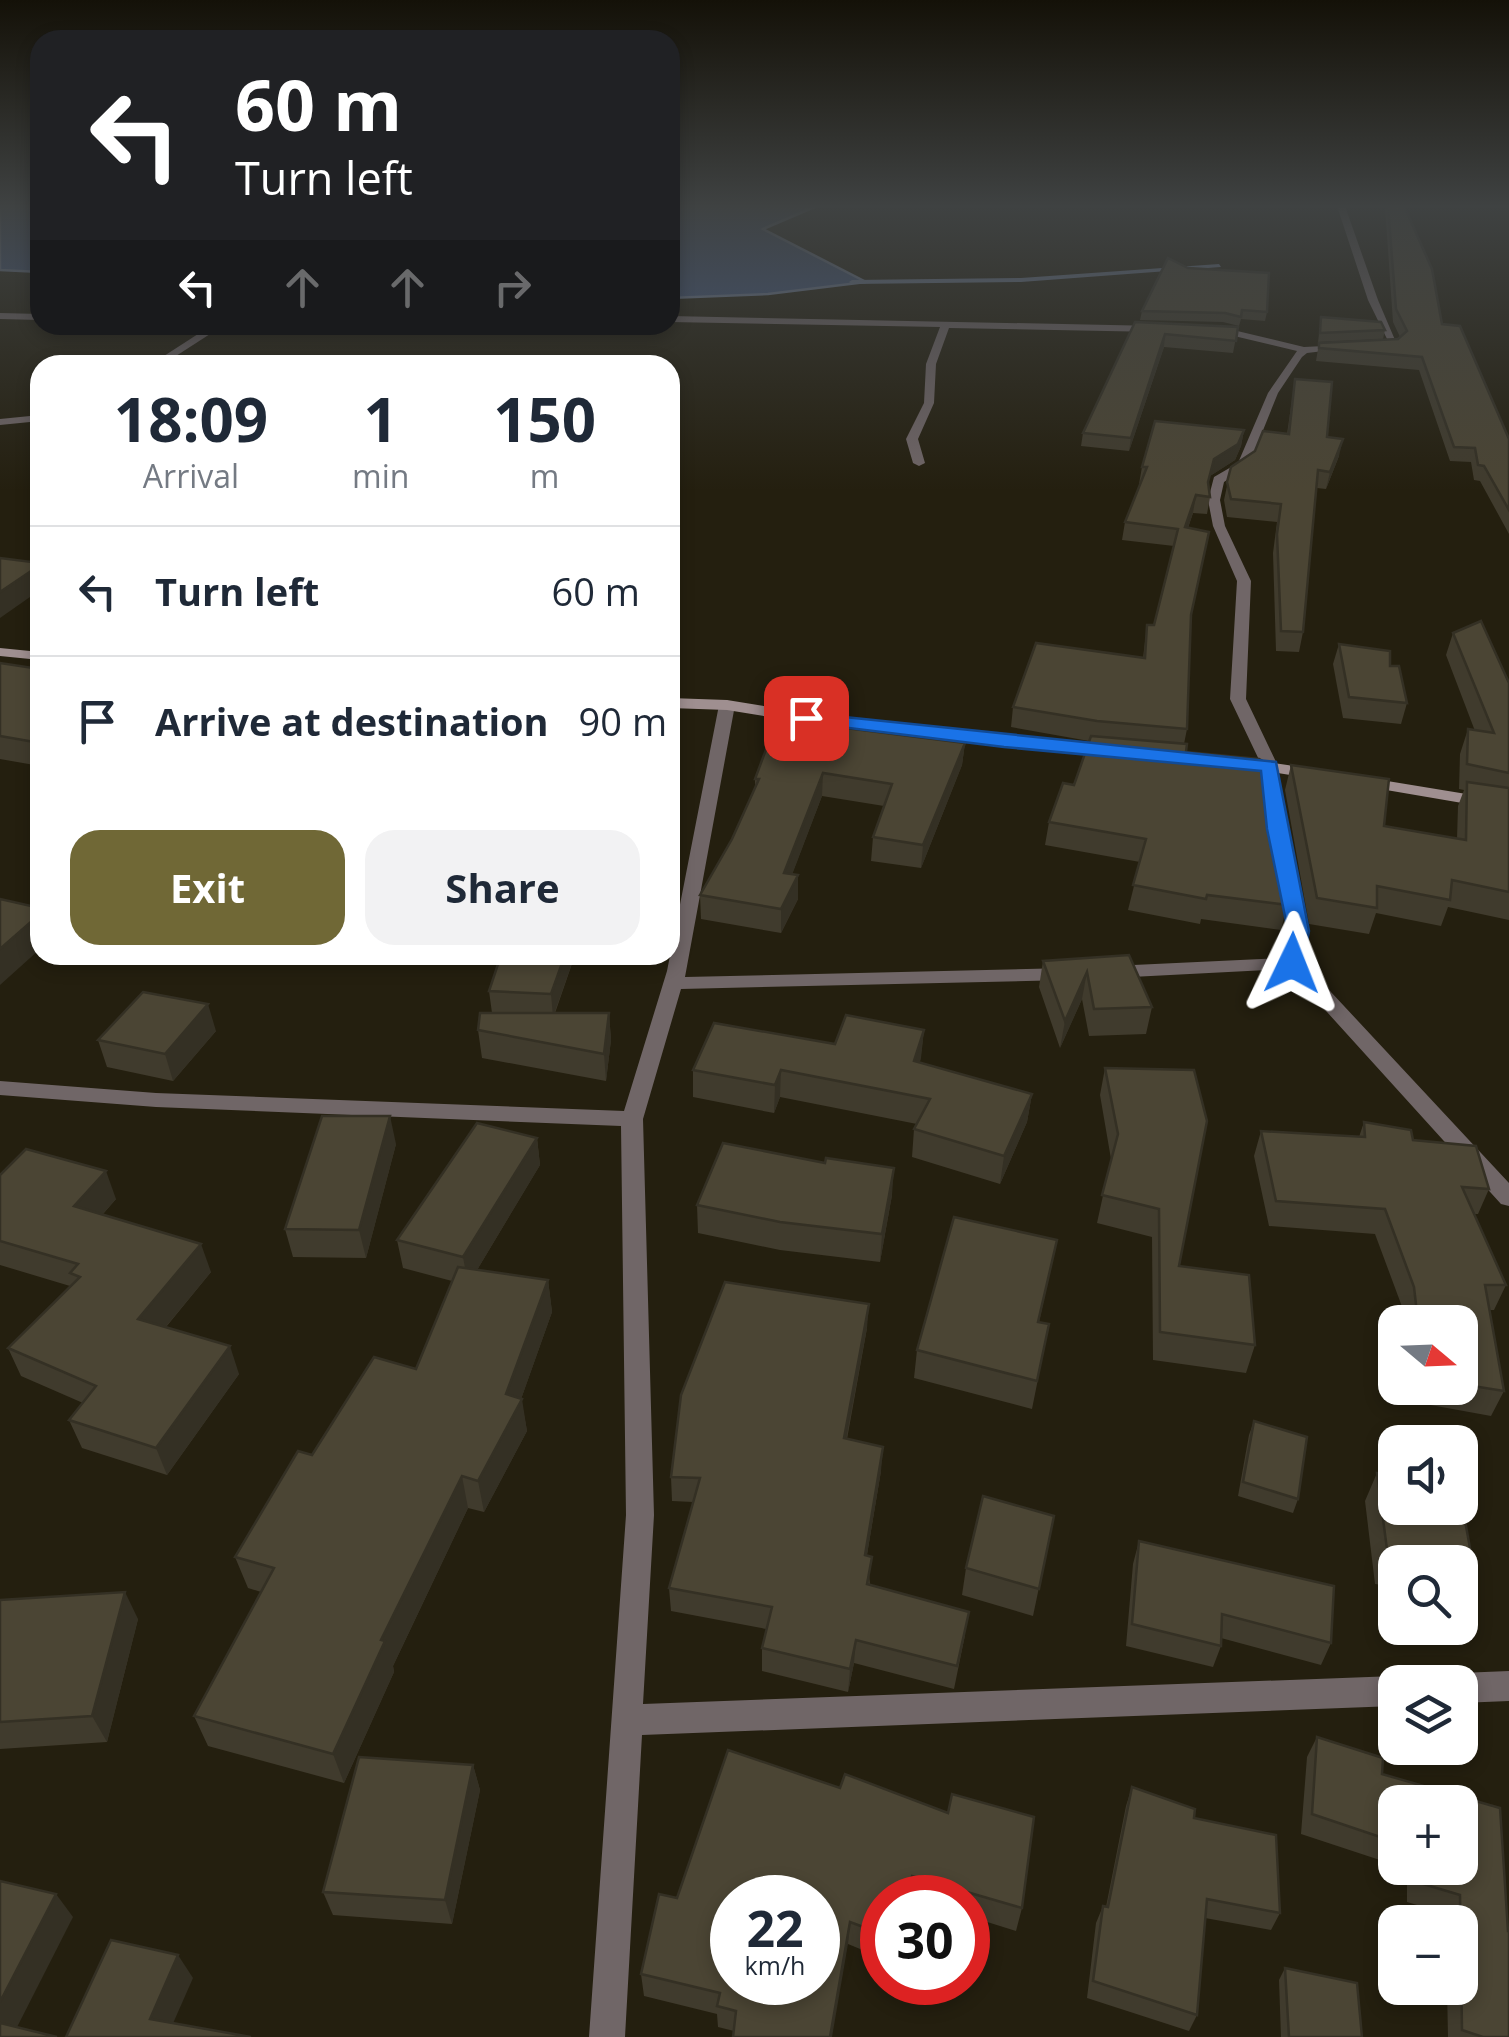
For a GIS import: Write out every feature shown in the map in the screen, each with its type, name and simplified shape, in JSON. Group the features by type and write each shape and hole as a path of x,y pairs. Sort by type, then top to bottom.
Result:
{"main road":[{"path":"0,652 30,655"},
{"path":"680,703 1137,754"},
{"path":"1213,761 1270,766 1509,806"}],"street":[{"path":"1204,328 1304,350 1395,345 1374,301"},
{"path":"0,316 30,317"},
{"path":"680,319 1165,329"},
{"path":"918,463 912,440 929,403 931,364 946,324"},
{"path":"171,355 203,335"},
{"path":"1292,963 1298,931 1277,829 1270,766 1238,699 1244,580 1219,526 1214,500 1218,480 1242,464 1274,393 1304,350"},
{"path":"0,422 30,419"},
{"path":"680,953 728,705"},
{"path":"674,984 1039,976 1292,963"},
{"path":"1292,963 1509,1198"},
{"path":"607,2037 640,1515 632,1118 678,965"},
{"path":"0,1088 156,1100 632,1118"},
{"path":"1478,1687 1509,1686"},
{"path":"627,1720 1378,1691"}],"building":[{"path":"1147,301 1268,301 1267,312 1242,310 1241,317 1225,313 1142,311"},
{"path":"1395,301 1438,301 1442,324 1460,326 1509,439 1509,510 1484,466 1478,465 1475,448 1454,447 1422,357 1319,348 1319,343 1398,339 1407,331"},
{"path":"1321,317 1381,322 1385,330 1320,333"},
{"path":"1135,322 1238,327 1236,341 1165,334 1131,438 1083,433"},
{"path":"1295,379 1332,382 1327,437 1343,439 1330,472 1318,470 1303,632 1281,631 1277,534 1281,504 1231,499 1227,482 1231,467 1255,451 1263,431 1289,434"},
{"path":"1155,421 1244,430 1238,444 1214,459 1208,482 1210,497 1196,495 1185,527 1209,532 1191,615 1187,729 1097,721 1013,707 1036,643 1145,658 1147,625 1154,625 1178,529 1125,522 1147,467 1142,467"},
{"path":"0,558 30,562 30,572 0,592"},
{"path":"1481,621 1509,683 1509,773 1467,764 1468,729 1494,733 1453,633"},
{"path":"1339,644 1390,651 1390,666 1399,666 1407,703 1349,697"},
{"path":"0,663 30,668 30,741 0,736"},
{"path":"780,712 825,719 822,725 965,743 923,845 873,837 892,784 823,773 784,873 798,875 781,909 700,895 732,839 759,779 755,779"},
{"path":"1091,736 1187,744 1186,752 1259,759 1266,763 1288,905 1207,895 1206,899 1133,885 1146,839 1049,822 1063,783 1074,785"},
{"path":"1291,765 1389,779 1384,826 1466,840 1467,782 1509,788 1509,892 1452,880 1450,900 1377,886 1377,908 1317,898"},
{"path":"0,899 30,906 30,923 0,949"},
{"path":"1129,955 1152,1007 1094,1009 1087,972 1065,1021 1043,961"},
{"path":"498,965 561,965 551,994 489,991"},
{"path":"143,992 208,1004 165,1054 98,1040"},
{"path":"480,1013 609,1013 604,1054 478,1030"},
{"path":"846,1015 924,1030 914,1061 1032,1094 1004,1156 914,1129 930,1099 781,1070 775,1085 693,1070 714,1023 835,1044"},
{"path":"1105,1068 1194,1070 1207,1121 1179,1266 1249,1275 1255,1345 1160,1332 1159,1209 1102,1195 1118,1134"},
{"path":"322,1116 390,1116 359,1230 285,1229"},
{"path":"1364,1122 1411,1130 1413,1140 1476,1146 1489,1189 1462,1187 1506,1285 1485,1285 1504,1391 1478,1387 1478,1305 1416,1305 1414,1287 1385,1209 1276,1201 1261,1131 1365,1137"},
{"path":"477,1123 537,1138 463,1257 397,1240"},
{"path":"723,1143 825,1163 826,1158 894,1168 882,1234 780,1222 697,1205"},
{"path":"26,1149 106,1171 74,1206 201,1244 138,1319 230,1346 156,1448 69,1420 96,1386 8,1348 80,1277 70,1273 78,1264 0,1241 0,1175"},
{"path":"954,1217 1057,1240 1038,1322 1049,1324 1037,1381 917,1350"},
{"path":"458,1267 548,1280 506,1394 522,1399 478,1481 462,1476 381,1640 385,1641 333,1754 194,1716 274,1568 235,1557 298,1451 312,1455 374,1357 416,1369"},
{"path":"725,1282 869,1304 844,1438 883,1447 865,1555 872,1557 867,1584 969,1612 957,1666 856,1640 850,1669 762,1648 772,1607 669,1588 700,1478 671,1477 681,1395"},
{"path":"1254,1421 1307,1437 1298,1499 1243,1482"},
{"path":"983,1496 1054,1516 1039,1589 966,1568"},
{"path":"1384,1525 1466,1525 1469,1545 1386,1545"},
{"path":"1139,1541 1334,1586 1331,1643 1222,1614 1221,1646 1132,1624"},
{"path":"125,1592 92,1716 0,1722 0,1600"},
{"path":"1317,1737 1378,1756 1382,1774 1420,1785 1378,1785 1378,1836 1312,1814"},
{"path":"728,1750 840,1788 845,1774 948,1813 952,1794 1034,1817 1022,1908 990,1899 990,1875 860,1875 860,1926 850,1922 840,1980 840,1875 710,1875 710,1991 641,1974 659,1894 677,1898"},
{"path":"359,1757 473,1765 445,1900 323,1892"},
{"path":"1132,1787 1195,1809 1194,1818 1276,1835 1280,1913 1207,1899 1197,2015 1093,1981 1103,1906 1108,1907"},
{"path":"1478,1802 1500,1808 1509,1931 1509,2037 1483,2037 1462,2030 1462,2005 1478,2005 1478,1905 1460,1905 1460,1895 1427,1885 1478,1885"},
{"path":"0,1881 56,1894 0,2002"},
{"path":"111,1940 178,1955 150,2019 251,2037 66,2037"},
{"path":"1285,1968 1357,1983 1362,2037 1289,2037"},
{"path":"836,2005 830,2037 733,2037 736,2011 717,2006"},
{"path":"0,2023 57,2037 0,2037"}],"route":[{"path":"806,718 1004,742 1270,766 1277,829 1298,931 1292,963"}]}
